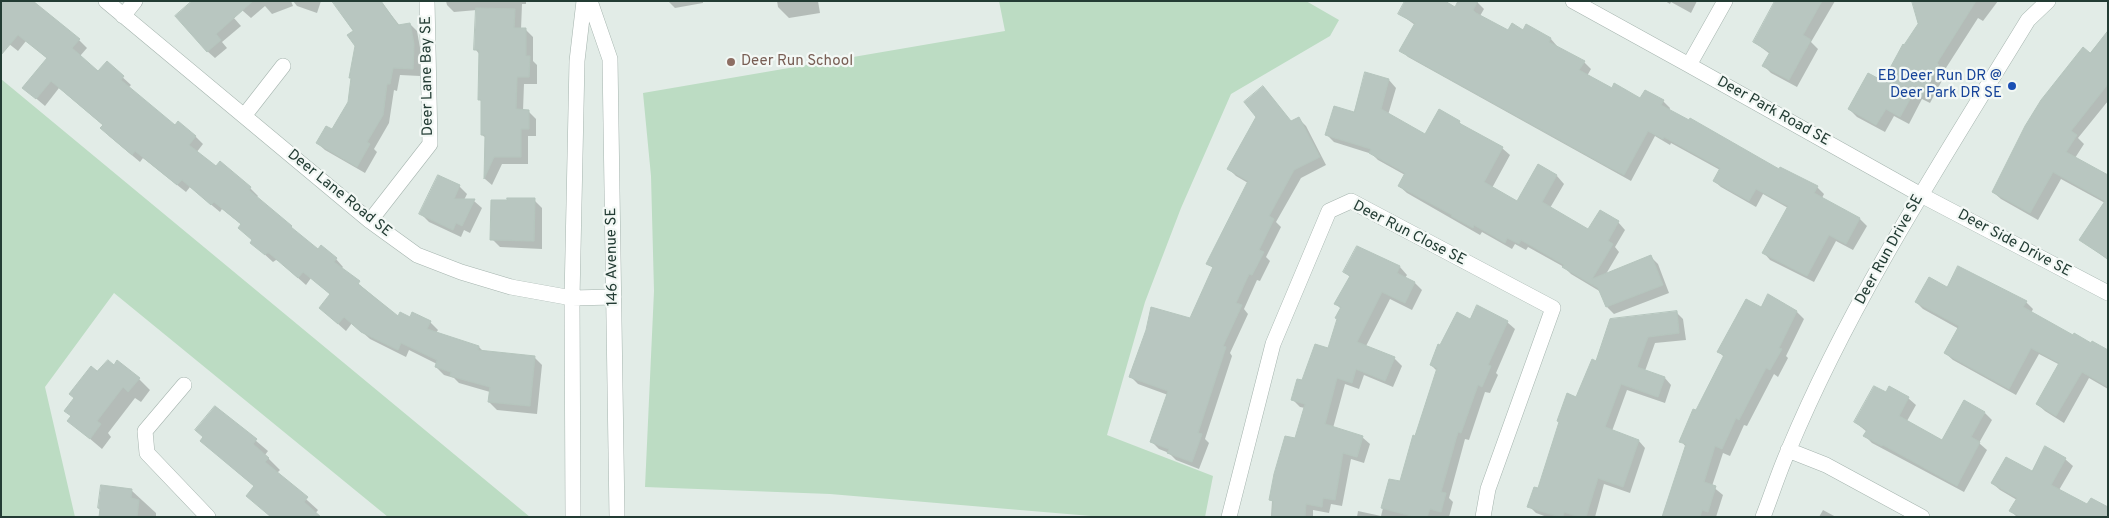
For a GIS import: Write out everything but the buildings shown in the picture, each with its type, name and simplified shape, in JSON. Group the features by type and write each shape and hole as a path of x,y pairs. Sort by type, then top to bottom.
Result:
{"street":[{"name":"Deer Lane Road SE","path":"106,1 370,221 417,255 460,272 511,287 572,298 614,297"},
{"path":"123,16 135,1"},
{"name":"Deer Lane Bay SE","path":"370,221 430,144 427,1"},
{"path":"572,517 572,298 577,61 584,1"},
{"name":"146 Avenue SE","path":"590,1 610,59 617,517"},
{"name":"Deer Park Road SE","path":"1573,1 1921,195"},
{"path":"1689,65 1725,1"},
{"name":"Deer Run Drive SE","path":"1764,517 1788,450 1849,323 1921,195 2028,20 2048,1"},
{"path":"244,116 283,66"},
{"name":"Deer Side Drive SE","path":"1921,195 2108,293"},
{"name":"Deer Run Close SE","path":"1229,517 1273,344 1329,211 1352,201 1553,308 1488,489 1483,517"},
{"path":"184,385 145,431 147,454 208,517"},
{"path":"1788,450 1826,465 1922,517"}],"green space":[{"path":"999,1 1306,1 1339,20 1330,36 1231,94 1181,208 1145,302 1107,435 1213,476 1205,517 1103,517 830,494 645,487 654,291 651,176 643,93 1005,31"},
{"path":"1,79 530,517 388,517 114,293 45,387 75,517 1,517"}],"place":[{"name":"Deer Run School","path":"731,62"},
{"name":"EB Deer Run DR @ Deer Park DR SE","path":"2012,86"}]}
